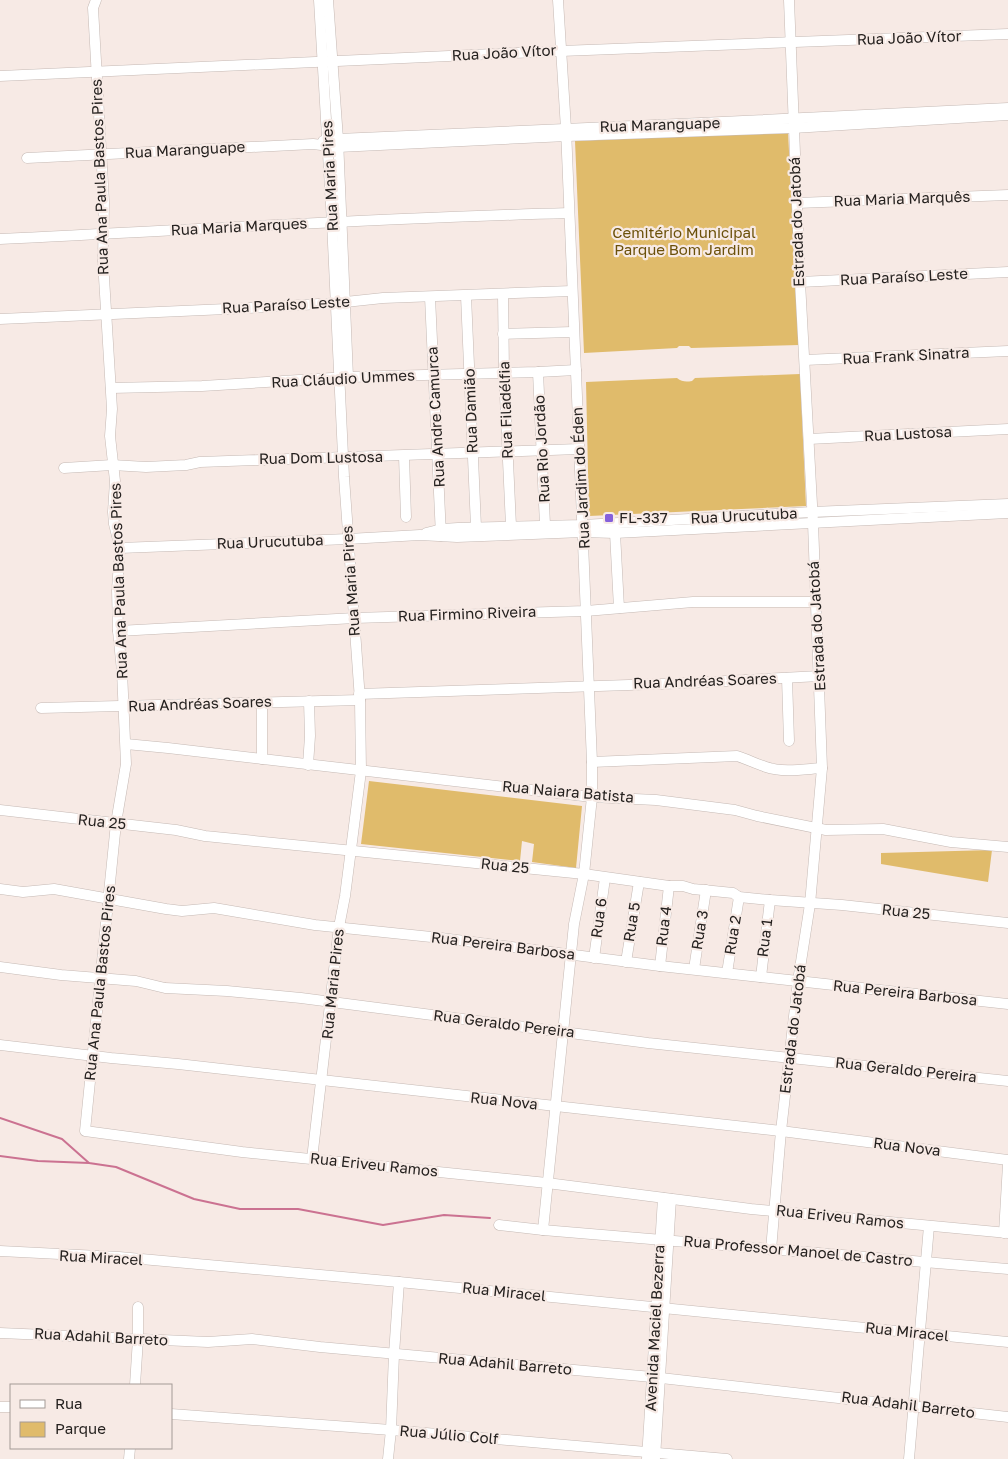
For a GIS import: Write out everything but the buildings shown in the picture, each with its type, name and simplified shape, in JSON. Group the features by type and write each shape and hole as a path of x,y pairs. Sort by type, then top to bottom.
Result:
{"street":[{"name":"Rua Ana Paula Bastos Pires","path":"85,1131 116,823 126,764 118,631 120,548 113,512 115,480 110,436 112,409 105,313 104,202 93,8 96,0"},
{"name":"Rua Maria Pires","path":"319,0 328,62"},
{"name":"Rua Maria Pires","path":"312,1159 339,927 345,896 361,771 360,697 342,456 344,377 328,62 328,0"},
{"name":"Rua Jardim do Éden","path":"543,1230 574,924 584,874 592,797 583,528 573,332 566,132 558,0"},
{"name":"Estrada do Jatobá","path":"771,1250 781,1131 798,981 810,904 822,768 820,676 800,282 789,0"},
{"name":"Rua João Vítor","path":"0,76 561,50 1008,34"},
{"name":"Rua Maranguape","path":"793,124 1008,108"},
{"name":"Rua Maranguape","path":"27,158 566,132 1008,115"},
{"name":"Rua Maria Marquês","path":"797,203 1008,195"},
{"name":"Rua Maria Marques","path":"0,239 444,216 569,213"},
{"name":"Rua Paraíso Leste","path":"800,282 1008,272"},
{"name":"Rua Paraíso Leste","path":"0,318 572,291"},
{"name":"Rua Filadélfia","path":"503,295 504,373 511,526"},
{"name":"Rua Damião","path":"466,296 476,527"},
{"name":"Rua Andre Camurca","path":"430,297 442,533"},
{"path":"503,334 573,332"},
{"name":"Rua Frank Sinatra","path":"805,360 1008,351"},
{"name":"Rua Cláudio Ummes","path":"111,388 202,386 344,377 576,370"},
{"name":"Rua Rio Jordão","path":"538,372 545,525"},
{"name":"Rua Lustosa","path":"808,439 1008,429"},
{"name":"Rua Dom Lustosa","path":"64,468 112,465 146,467 186,465 200,462 342,456 404,456 579,449"},
{"path":"404,456 406,517"},
{"name":"Rua Urucutuba","path":"442,533 476,527 545,525 616,532 1008,504"},
{"name":"Rua Urucutuba","path":"120,548 348,540 442,533 813,517 1008,513"},
{"path":"616,532 619,608"},
{"name":"Rua Firmino Riveira","path":"118,631 355,618 586,611 692,602 816,602"},
{"name":"Rua Andréas Soares","path":"40,708 262,703 589,685 688,683 820,676"},
{"path":"787,678 789,742"},
{"path":"308,765 309,701"},
{"path":"262,703 262,759"},
{"name":"Rua Naiara Batista","path":"126,744 592,797 646,798 722,808 826,830 883,829 950,842 1008,847"},
{"path":"592,762 737,756 776,769 822,768"},
{"name":"Rua 25","path":"0,810 176,830 205,836 584,874 733,893 739,897 850,906 1008,923"},
{"name":"Rua 6","path":"594,958 605,878"},
{"name":"Rua 5","path":"626,962 638,882"},
{"name":"Rua 4","path":"660,966 669,886"},
{"name":"Rua Pereira Barbosa","path":"0,889 22,892 54,889 174,910 214,908 271,919 626,962 1008,1004"},
{"name":"Rua 3","path":"694,969 706,890"},
{"name":"Rua 2","path":"727,972 739,897"},
{"name":"Rua 1","path":"761,976 770,900"},
{"name":"Rua Geraldo Pereira","path":"0,967 136,981 164,988 227,991 331,1003 648,1043 1008,1081"},
{"name":"Rua Nova","path":"0,1045 781,1131 1008,1160"},
{"name":"Rua Eriveu Ramos","path":"85,1131 242,1152 547,1183 774,1211 1006,1233"},
{"path":"1006,1233 1008,1164"},
{"name":"Avenida Maciel Bezerra","path":"652,1456 667,1198"},
{"name":"Rua Professor Manoel de Castro","path":"499,1225 664,1241 926,1261 1008,1270"},
{"path":"909,1459 929,1226"},
{"name":"Rua Miracel","path":"0,1251 118,1257 399,1282 1008,1342"},
{"path":"388,1459 399,1282"},
{"path":"136,1384 138,1307"},
{"name":"Rua Adahil Barreto","path":"0,1332 208,1342 252,1339 394,1354 656,1377 1008,1417"},
{"name":"Rua Júlio Colf","path":"172,1414 391,1430 652,1456 727,1459"}],"green space":[{"name":"Cemitério Municipal Parque Bom Jardim","path":"788,132 799,345 691,348 689,346 679,346 677,348 584,353 575,141"},
{"path":"800,374 806,506 589,516 586,382 677,378 688,382 695,378"},
{"path":"369,781 582,806 576,868 532,862 534,844 522,841 520,861 361,844"},
{"path":"992,850 988,882 881,864 881,853"}],"waterway":[{"path":"0,1118 62,1139 89,1163 116,1167 194,1199 240,1209 298,1209 383,1225 444,1215 490,1218"},
{"path":"0,1156 38,1161 89,1163"}],"place":[{"name":"FL-337","path":"609,518"}]}
